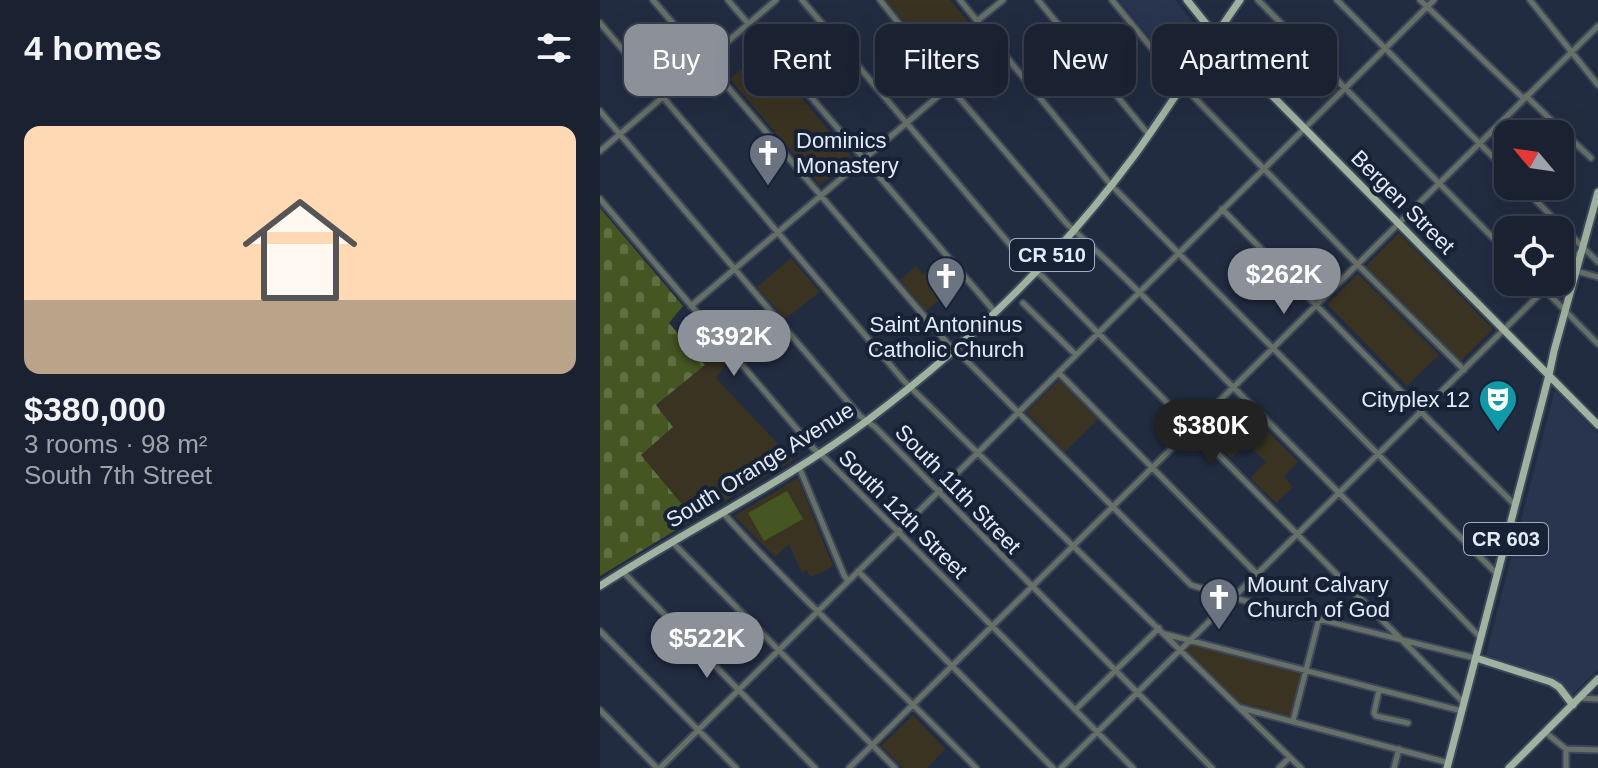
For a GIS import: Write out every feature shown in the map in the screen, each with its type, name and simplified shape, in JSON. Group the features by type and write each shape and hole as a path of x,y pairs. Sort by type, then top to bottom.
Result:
{"main road":[{"name":"Bergen Street","path":"1187,0 1206,24"},
{"name":"South Orange Avenue","path":"1223,24 1240,0"},
{"name":"South Orange Avenue","path":"600,586 799,467 866,421 955,350 996,313 1073,230 1149,135 1175,96"},
{"name":"Bergen Street","path":"1272,96 1598,425"},
{"name":"CR 603","path":"1448,765 1598,192"},
{"path":"1476,658 1551,682 1576,702"},
{"path":"1509,768 1598,679"}],"street":[{"path":"653,0 674,24"},
{"path":"728,0 748,24 776,0"},
{"path":"802,0 1029,267 1099,333 1404,640 1463,707"},
{"path":"880,0 899,24"},
{"path":"960,0 979,24"},
{"path":"977,21 1003,0"},
{"path":"1038,0 1149,135"},
{"path":"1112,0 1152,49"},
{"path":"1258,0 1494,239"},
{"path":"1337,0 1494,158"},
{"path":"1420,0 1591,158"},
{"path":"600,710 658,768 1434,0"},
{"path":"1530,0 1598,85"},
{"path":"600,23 911,387 1301,768"},
{"path":"849,768 1598,26"},
{"path":"728,41 744,27"},
{"path":"1008,59 1111,185 1497,574"},
{"path":"728,87 955,350 1191,585 1476,658"},
{"path":"809,96 996,313"},
{"path":"691,306 937,96"},
{"path":"958,96 1073,230 1139,292 1481,638"},
{"path":"1193,96 1464,370"},
{"path":"600,151 663,97"},
{"name":"South 11th Street","path":"600,111 866,421 1212,768"},
{"name":"South 12th Street","path":"600,199 819,453 1132,768"},
{"path":"1535,200 1598,262"},
{"path":"1222,209 1515,505"},
{"path":"1574,258 1583,248"},
{"path":"1576,271 1598,277"},
{"path":"1061,768 1539,296"},
{"path":"1551,296 1598,344"},
{"path":"1023,303 1076,355"},
{"path":"1059,373 1257,575"},
{"path":"799,467 848,581"},
{"path":"722,512 976,768"},
{"path":"672,541 895,768"},
{"path":"622,571 815,768"},
{"path":"858,571 1053,768"},
{"path":"1293,721 1319,619"},
{"path":"600,631 736,768"},
{"path":"1161,631 1379,690 1463,707"},
{"path":"1075,710 1161,631"},
{"path":"1379,690 1376,716 1408,723"},
{"path":"1576,702 1598,699"},
{"path":"1239,707 1448,765"},
{"path":"1545,731 1566,749 1598,750"},
{"path":"1394,768 1399,749"},
{"path":"1566,749 1566,768"},
{"path":"1279,768 1290,757"}],"shaded area":[{"path":"886,0 950,0 970,24 906,24"},
{"path":"1119,0 1175,0 1195,24 1152,24 1152,40"},
{"path":"744,67 744,95 730,79"},
{"path":"744,96 800,96 852,158 820,185"},
{"path":"1399,233 1493,329 1461,361 1365,267"},
{"path":"791,258 820,292 785,319 757,287"},
{"path":"940,260 959,283 926,311 900,280 916,266 923,274"},
{"path":"1358,274 1439,355 1407,386 1327,304"},
{"path":"717,346 729,360 716,378 793,460 694,519 640,455 673,427 656,406 704,365 701,360"},
{"path":"1059,380 1098,419 1065,452 1026,412"},
{"path":"1555,390 1598,434 1598,669 1572,695 1550,677 1486,655"},
{"path":"1218,411 1235,427 1250,413 1298,462 1284,477 1293,487 1276,503 1250,478 1266,462 1247,443 1231,458 1201,428"},
{"path":"798,478 833,566 810,577 807,570 802,573 789,544 775,557 734,516"},
{"path":"1190,642 1305,671 1292,721 1239,706 1182,650"},
{"path":"913,715 945,749 927,768 903,768 881,746"}],"green space":[{"path":"600,208 683,306 669,323 705,365 656,405 673,427 641,455 694,519 600,576"},
{"path":"787,491 803,519 764,541 748,513"}],"place":[{"name":"Dominics Monastery","path":"768,187"},
{"name":"Saint Antoninus Catholic Church","path":"946,310"},
{"name":"Cityplex 12","path":"1498,433"},
{"name":"Mount Calvary Church of God","path":"1219,631"}]}
